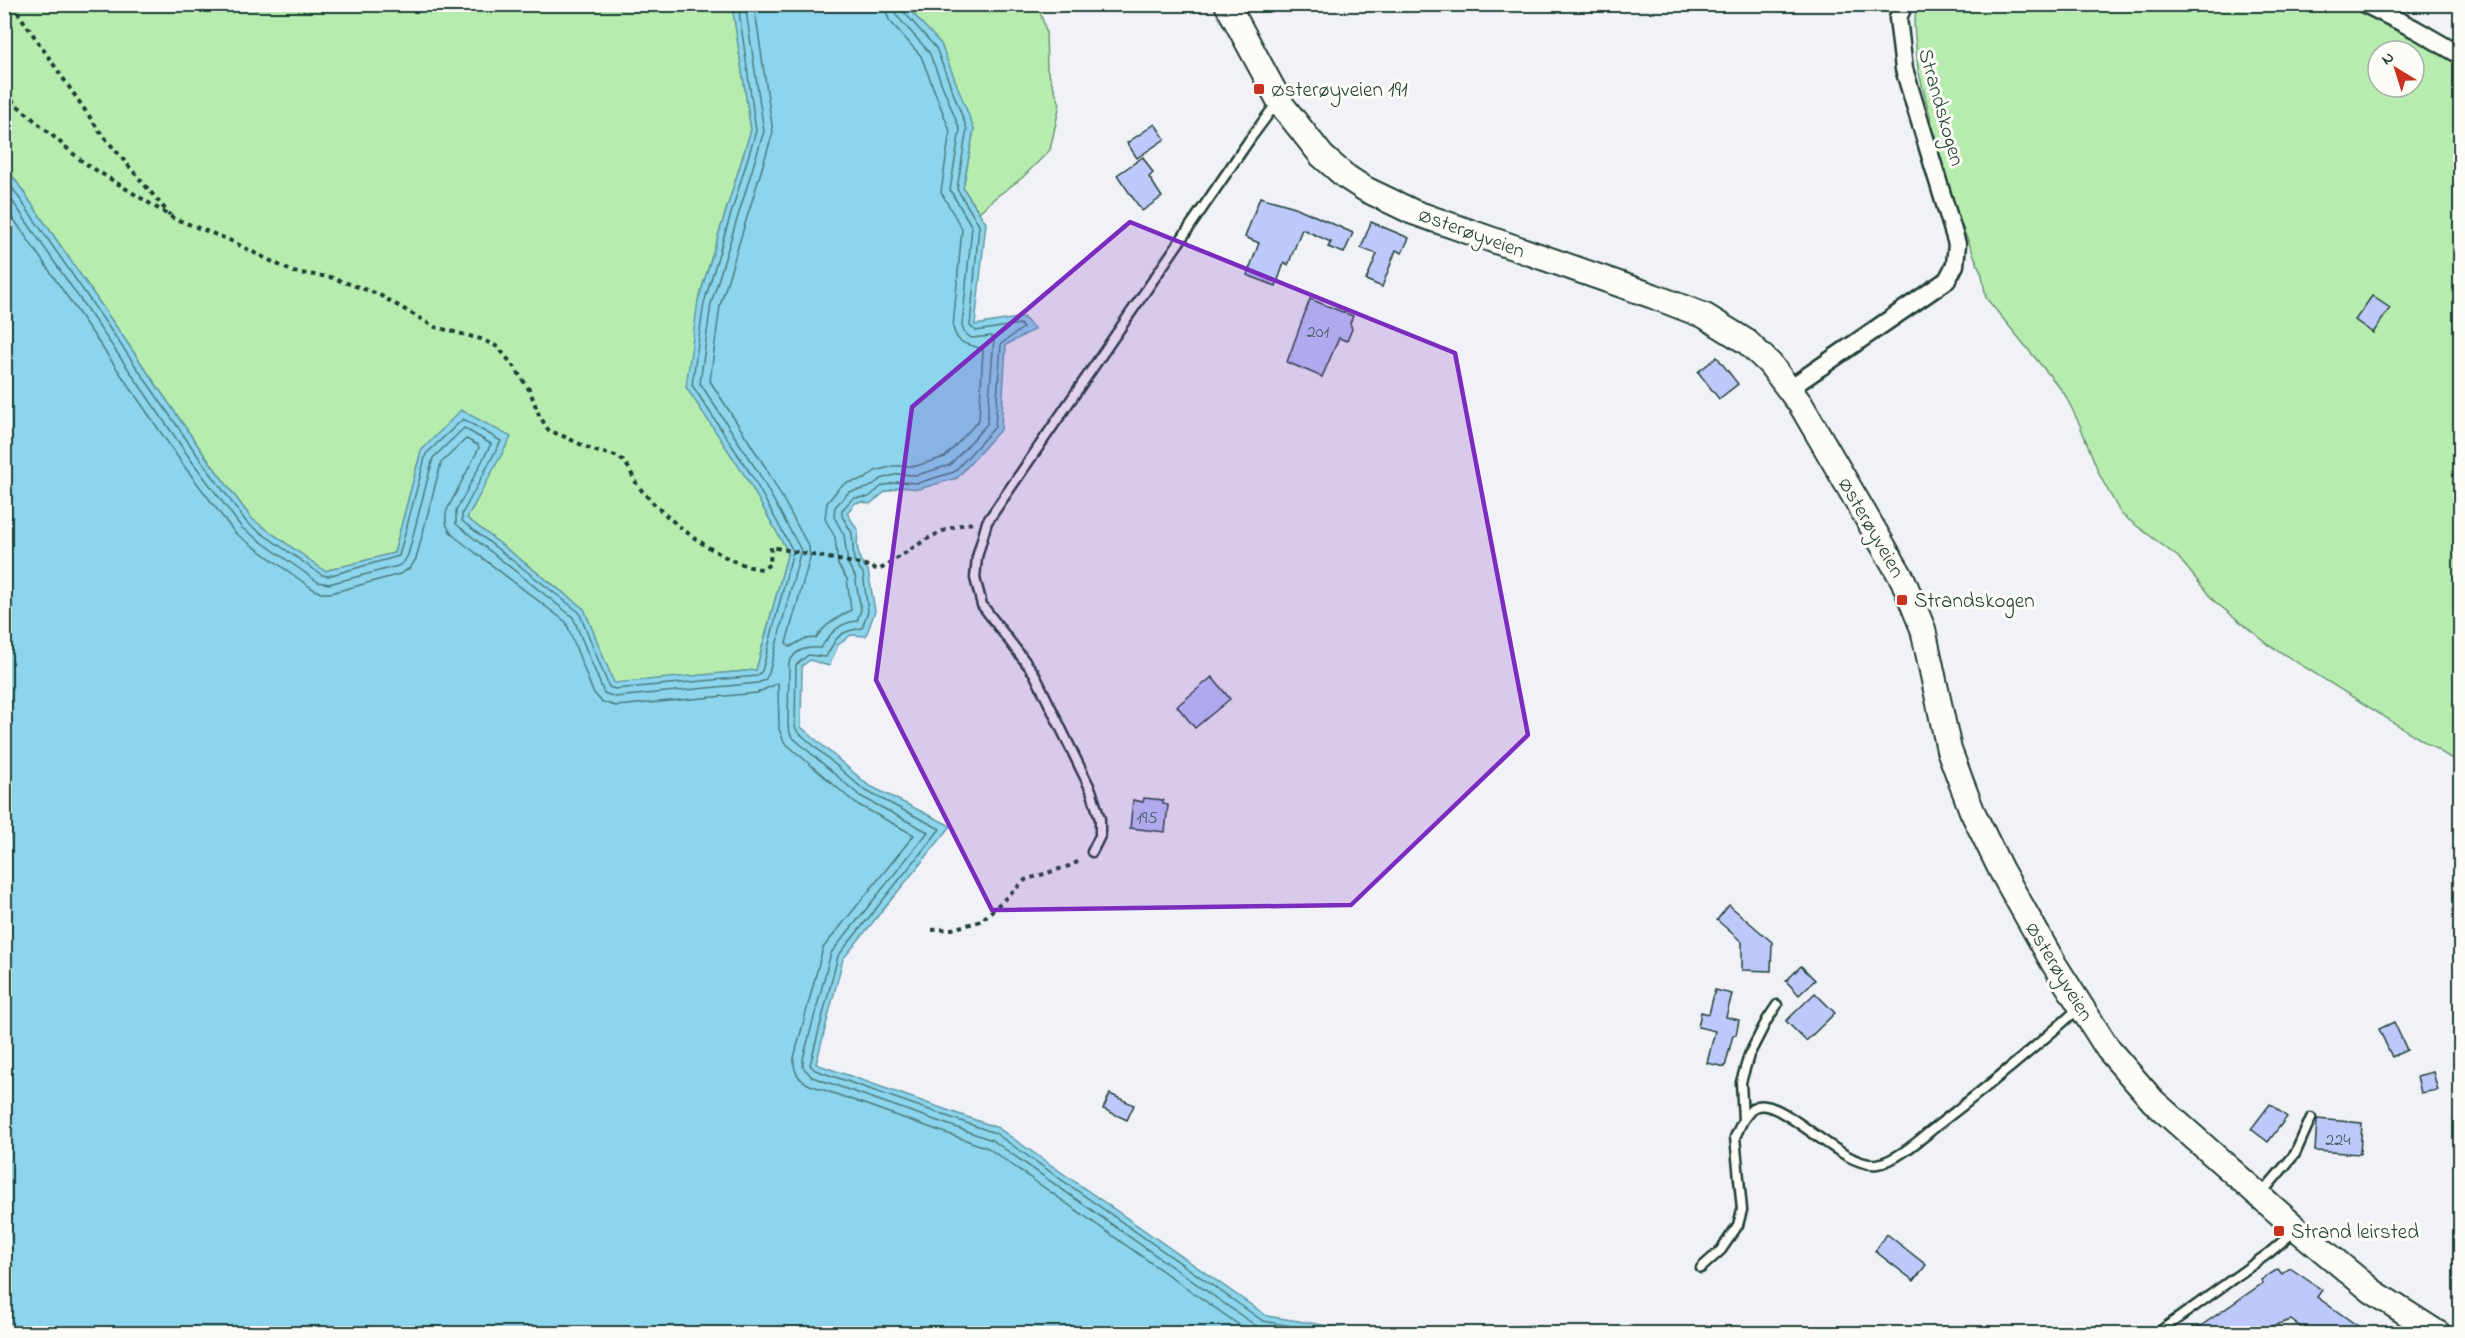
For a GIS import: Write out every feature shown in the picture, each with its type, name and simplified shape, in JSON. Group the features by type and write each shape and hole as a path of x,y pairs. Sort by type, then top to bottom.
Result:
{"main road":[{"name":"Østerøyveien","path":"1227,4 1281,104 1322,156 1365,189 1446,224 1705,316 1747,342 1770,364 1790,388 1910,596 1929,648 1945,734 1959,781 2001,870 2080,1007 2130,1077 2178,1125 2372,1291 2439,1334"}],"street":[{"name":"Strandskogen","path":"1790,388 1947,280 1955,265 1957,244 1904,69 1898,18 1904,4"},
{"path":"2365,4 2460,55"}],"lane":[{"path":"1092,852 1100,836 1100,819 1091,790 1034,674 982,605 975,578 977,557 987,522 1250,139 1273,108 1281,104"},
{"path":"1743,1120 1741,1082 1749,1055 1777,1005"},
{"path":"1701,1268 1721,1250 1738,1225 1742,1210 1735,1137 1743,1120 1754,1107 1761,1105 1774,1108 1791,1117 1837,1151 1852,1159 1876,1164 1890,1160 1996,1080 2080,1007"},
{"path":"2259,1196 2295,1154 2312,1118"},
{"path":"2156,1334 2269,1253 2297,1229"}],"path":[{"path":"12,4 100,132 173,218"},
{"path":"4,94 83,162 173,218 227,239 293,272 330,277 378,294 435,327 481,339 498,347 530,391 539,415 549,431 564,435 597,451 613,454 626,463 638,486 651,502 724,558 763,569 770,564 771,547 866,565 879,570 929,537 966,524 987,522"},
{"path":"932,930 952,930 981,921 1025,880 1070,866 1092,852"}],"highlighted area":[{"path":"1130,222 1455,353 1528,735 1351,905 992,910 876,680 912,407"}],"green space":[{"path":"1917,4 2032,4 2042,7 2095,4 2373,4 2413,26 2460,45 2460,764 2269,645 2214,601 2178,557 2121,514 2100,476 2079,423 2064,393 1986,298 1982,275 1951,199 1918,69 1914,25"},
{"path":"4,5 732,5 751,130 698,301 747,479 788,552 756,670 614,684 584,609 467,518 510,437 421,451 394,553 325,571 252,519 203,453 5,165"},
{"path":"905,5 1038,5 1046,31 1047,69 1060,104 1050,150 1022,178 979,212 963,188 974,129 919,20"}],"water":[{"path":"732,5 905,5 941,44 974,129 963,188 986,223 975,325 1023,317 1035,329 1006,345 1001,429 957,478 919,489 900,487 885,492 870,504 855,503 847,513 858,531 857,545 860,560 868,570 875,611 866,636 851,635 838,645 829,666 810,660 802,666 801,727 868,785 951,826 843,959 816,1064 998,1128 1267,1316 1373,1333 5,1333 5,165 203,453 252,519 325,571 394,553 421,451 461,410 511,437 467,518 584,609 614,683 756,670 788,552 747,479 686,387 698,301 751,130"},
{"path":"1533,1325 1565,1333 1435,1333"}],"building":[{"path":"1155,124 1165,139 1137,158 1127,143"},
{"path":"1143,157 1153,173 1149,177 1162,197 1142,211 1117,175"},
{"path":"1260,197 1295,207 1353,233 1344,253 1328,247 1331,242 1302,229 1288,265 1284,263 1276,286 1247,275 1259,243 1245,237"},
{"path":"1371,222 1409,238 1402,253 1396,250 1382,287 1366,280 1377,254 1361,248"},
{"path":"2372,296 2390,308 2373,333 2355,320"},
{"path":"1310,299 1353,316 1350,323 1352,329 1347,341 1339,338 1322,377 1287,362"},
{"path":"1717,357 1738,384 1719,399 1698,372"},
{"path":"1212,677 1230,699 1195,728 1177,706"},
{"path":"1144,798 1163,800 1163,804 1168,805 1165,832 1130,828 1133,800 1143,802"},
{"path":"1729,905 1772,942 1771,971 1742,970 1742,942 1717,920"},
{"path":"1801,966 1815,980 1799,995 1786,981"},
{"path":"1715,990 1732,994 1726,1017 1739,1020 1725,1067 1707,1063 1715,1031 1698,1027 1701,1012 1709,1014"},
{"path":"1815,993 1835,1013 1806,1041 1786,1021"},
{"path":"2394,1022 2407,1050 2392,1057 2379,1029"},
{"path":"2433,1072 2438,1090 2421,1093 2417,1076"},
{"path":"1110,1094 1134,1105 1127,1120 1103,1109"},
{"path":"2270,1104 2287,1117 2268,1142 2251,1129"},
{"path":"2317,1119 2362,1123 2360,1154 2315,1151"},
{"path":"1887,1234 1926,1265 1914,1281 1875,1251"},
{"path":"2290,1268 2322,1290 2317,1297 2369,1334 2310,1334 2291,1320 2265,1328 2257,1334 2189,1334 2263,1283 2261,1280 2278,1269 2282,1274"}],"place":[{"name":"Østerøyveien 191","path":"1259,89"},
{"name":"Strandskogen","path":"1902,600"},
{"name":"Strand leirsted","path":"2279,1231"}]}
